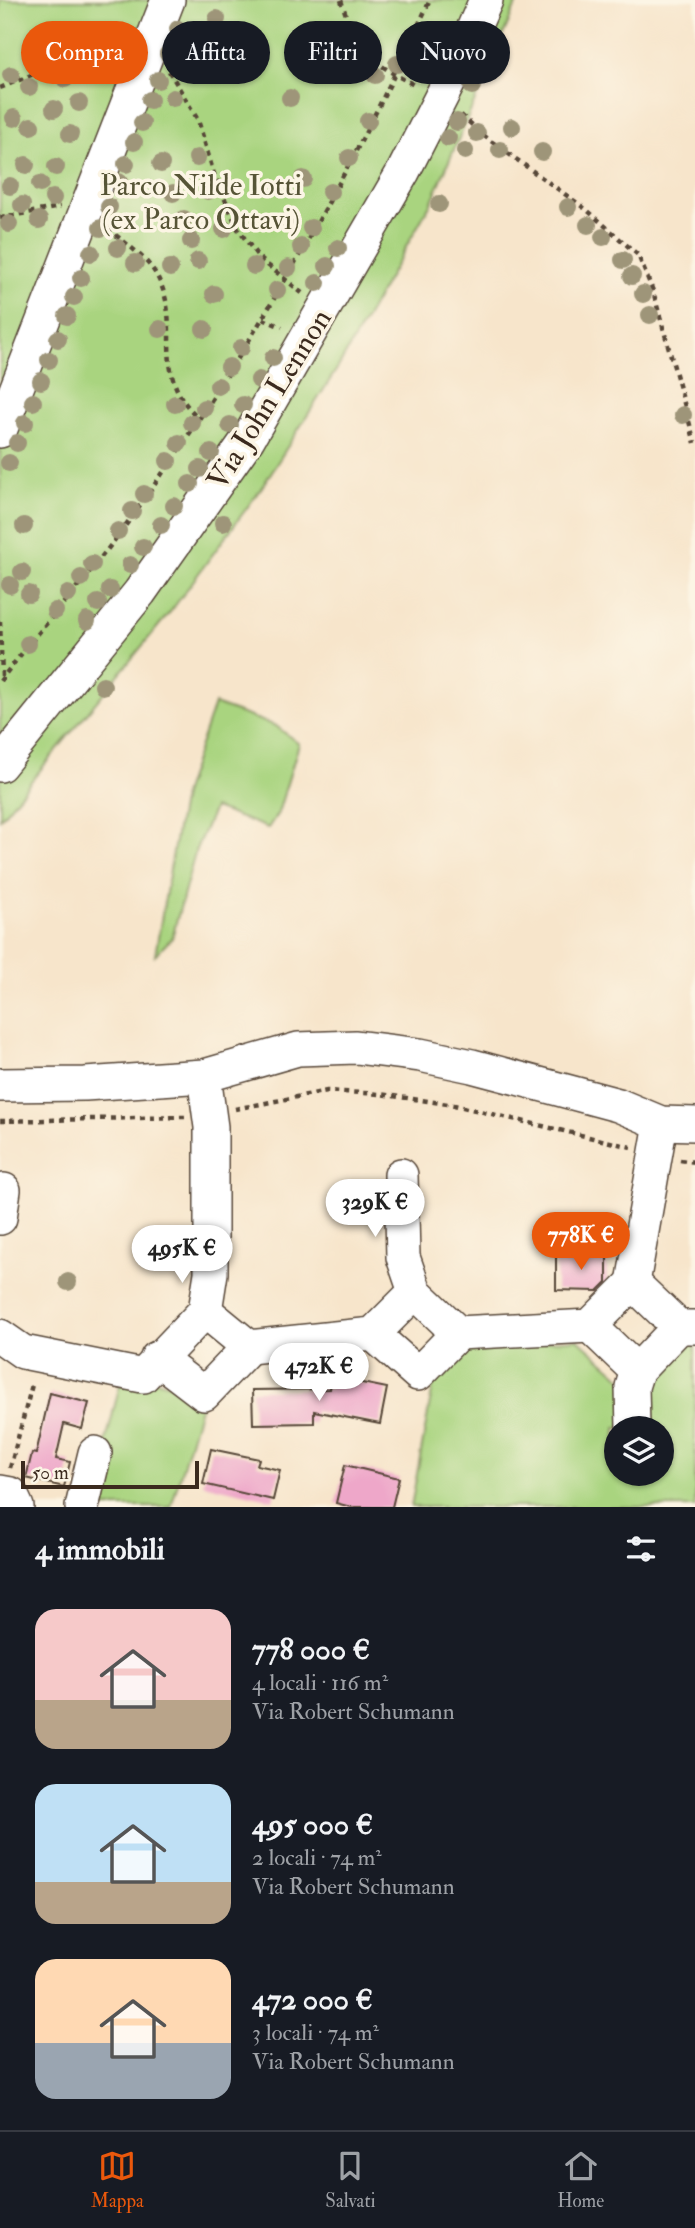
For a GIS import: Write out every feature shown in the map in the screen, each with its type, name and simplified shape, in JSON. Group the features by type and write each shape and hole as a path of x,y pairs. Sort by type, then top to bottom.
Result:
{"street":[{"path":"0,430 168,0"},
{"name":"Via John Lennon","path":"0,765 179,539 254,430 326,307 440,99 486,0"},
{"path":"0,1085 98,1083 204,1076 298,1049 356,1047 420,1055 472,1066 618,1105 658,1138"},
{"path":"0,1336 23,1352 143,1376 205,1311 211,1273 210,1115 204,1076"},
{"path":"658,1138 695,1124"},
{"path":"373,1334 418,1374 458,1333 590,1326 633,1283 658,1138"},
{"path":"401,1175 402,1257 415,1292 458,1333"},
{"path":"633,1283 687,1327 637,1371 632,1387 633,1416"},
{"path":"157,1359 204,1394 249,1347 373,1334 415,1292"},
{"path":"205,1311 249,1347"},
{"path":"590,1326 637,1371"},
{"path":"82,1507 94,1453"}],"path":[{"path":"341,0 353,36 376,64 440,99 488,139 587,210 638,255 653,291 695,443"},
{"path":"1,679 132,517 200,419 285,280 361,144 430,0"},
{"path":"0,88 72,58 151,47 178,83 198,120 214,174 239,229 259,258 285,280 326,307"},
{"path":"0,218 59,207 85,213 133,251 158,278 168,317 170,377 184,405 200,419"},
{"path":"0,621 1,679"},
{"path":"0,1121 178,1118 210,1115 327,1091 380,1094 658,1138 695,1162"},
{"path":"7,1497 40,1355"}],"green space":[{"name":"Parco Nilde Iotti (ex Parco Ottavi)","path":"0,0 518,0 509,21 396,21 396,84 482,84 432,201 340,364 260,490 171,611 0,819"},
{"path":"214,704 276,726 299,744 278,813 268,828 214,808 196,849 172,938 155,955 183,795"},
{"path":"695,1327 695,1507 411,1507 434,1380 466,1347 578,1339 632,1387"},
{"path":"143,1376 204,1394 171,1507 90,1507 120,1384"}],"building":[{"path":"556,1254 607,1254 607,1282 598,1291 556,1290"},
{"path":"332,1377 387,1388 380,1424 314,1411 314,1423 253,1424 252,1390 330,1389"},
{"path":"50,1393 89,1403 82,1429 64,1424 56,1459 70,1462 64,1487 26,1478 32,1453 36,1454"},
{"path":"211,1449 259,1459 257,1465 280,1470 273,1500 203,1484"},
{"path":"345,1465 399,1478 392,1507 351,1507 336,1503"}]}
